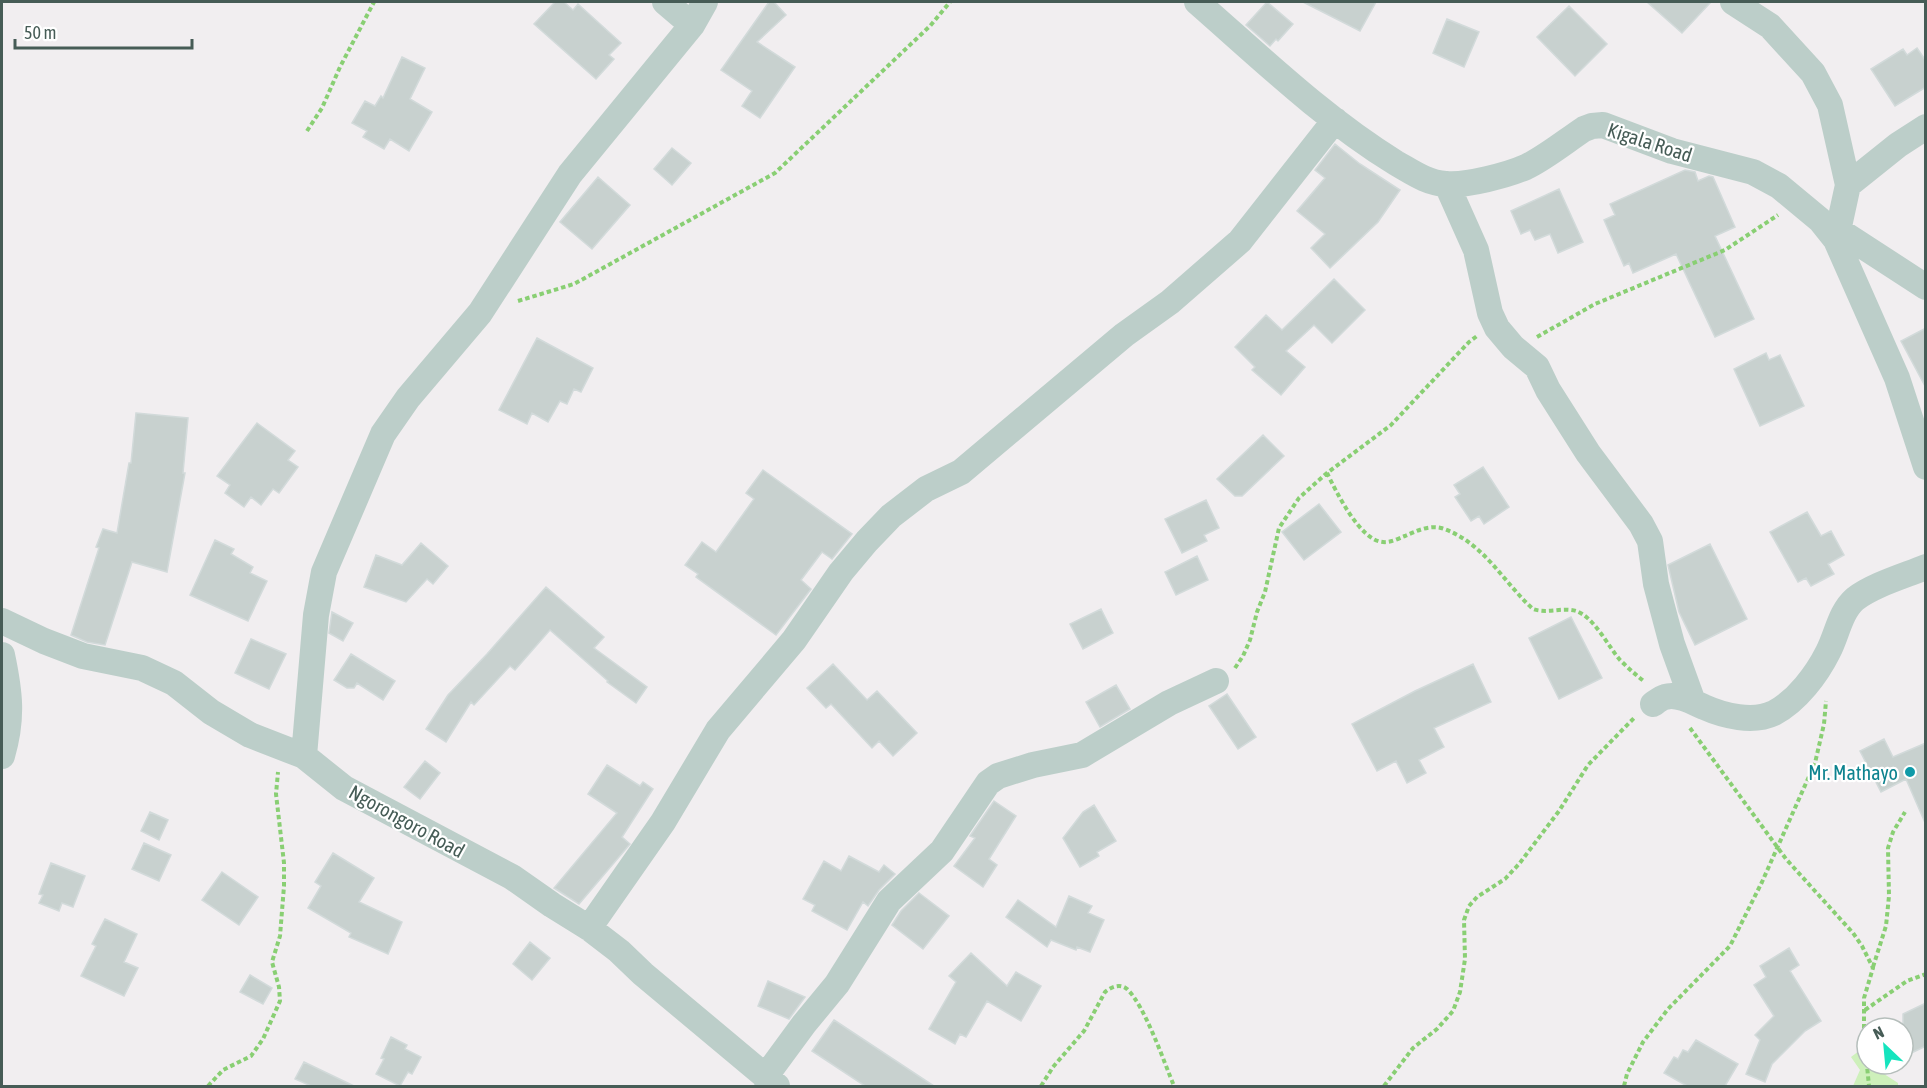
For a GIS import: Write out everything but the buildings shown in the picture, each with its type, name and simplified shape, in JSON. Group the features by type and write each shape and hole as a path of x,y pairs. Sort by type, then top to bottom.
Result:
{"street":[{"path":"665,2 692,24"},
{"path":"293,752 324,572 383,434 408,398 480,312 570,174 692,24 705,2"},
{"name":"Kigala Road","path":"1197,2 1335,120 1382,154 1433,183 1466,184 1527,167 1584,129 1603,125 1672,151 1753,172 1779,186 1837,235 1897,378 1926,467"},
{"path":"1733,2 1770,26 1813,73 1830,105 1848,185 1837,235 1926,286"},
{"path":"589,928 663,822 718,730 794,640 841,572 867,540 891,516 926,489 961,472 1124,335 1170,302 1240,241 1335,120"},
{"path":"1848,185 1898,145 1926,127"},
{"path":"1447,185 1476,250 1490,313 1497,328 1513,347 1537,367 1548,390 1588,453 1641,524 1650,541 1656,584 1672,644 1672,700 1726,715 1758,719 1775,712 1788,703 1807,683 1828,652 1842,617 1855,600 1879,586 1926,567"},
{"name":"Ngorongoro Road","path":"2,621 83,656 142,668 174,683 212,712 250,735 293,752 344,788 512,877 589,928 619,951 771,1082"},
{"path":"2,655 10,696 8,735 2,756"},
{"path":"771,1082 804,1024 837,984 889,901 942,851 988,783 998,776 1033,765 1082,755 1169,703 1216,681"}],"path":[{"path":"307,131 322,108 340,67 374,2"},
{"path":"480,312 574,284 776,173 834,115 930,26 950,2"},
{"path":"1520,352 1535,338 1594,304 1725,250 1798,200"},
{"path":"1216,681 1235,668 1247,649 1265,592 1279,528 1299,498 1327,473 1391,425 1469,342 1497,328"},
{"path":"1327,473 1347,509 1374,540 1388,542 1432,527 1440,528 1482,552 1533,609 1544,612 1575,611 1584,616 1599,631 1631,672 1672,700 1695,736 1777,846 1853,933 1873,968"},
{"path":"1624,1086 1627,1074 1643,1042 1668,1009 1730,946 1762,882 1815,763 1824,724 1826,693"},
{"path":"1384,1086 1413,1048 1437,1029 1453,1011 1460,992 1465,959 1464,920 1469,906 1477,897 1505,879 1519,864 1559,811 1588,765 1635,717 1672,700"},
{"path":"208,1086 223,1070 251,1056 263,1039 280,1001 279,987 272,962 280,936 284,886 284,863 276,794 293,752"},
{"path":"1869,1086 1864,1036 1864,998 1886,926 1889,896 1888,848 1893,832 1905,812"},
{"path":"1864,1010 1907,981 1926,974"},
{"path":"1041,1086 1053,1067 1083,1031 1105,992 1110,988 1121,986 1126,988 1138,1005 1174,1086"}],"green space":[{"path":"1857,1076 1887,1076 1898,1083 1898,1086 1853,1086"}],"place":[{"name":"Mr. Mathayo","path":"1910,772"}]}
